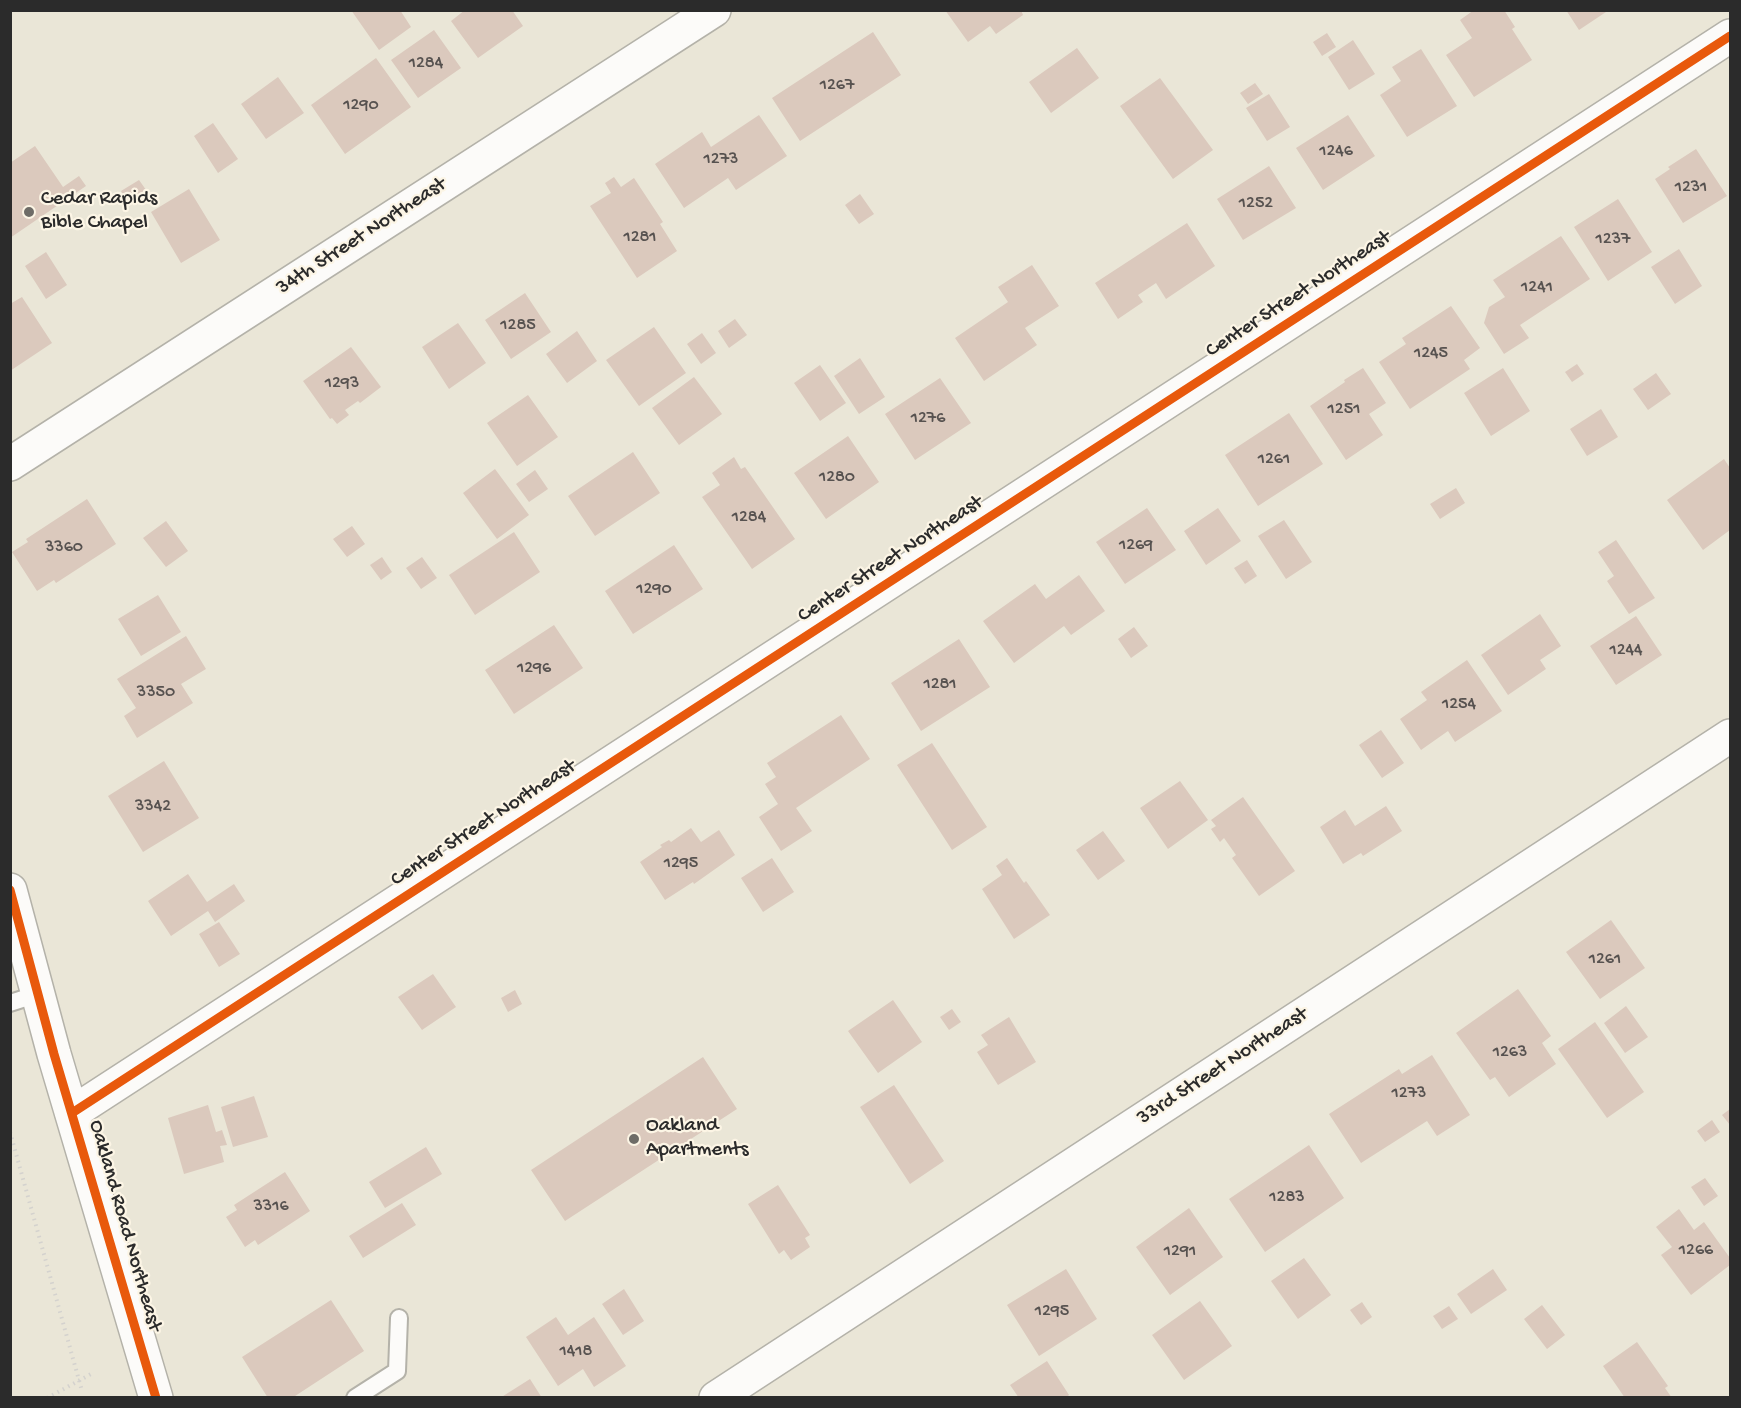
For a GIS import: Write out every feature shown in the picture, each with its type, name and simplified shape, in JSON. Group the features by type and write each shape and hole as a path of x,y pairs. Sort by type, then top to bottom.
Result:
{"street":[{"name":"34th Street Northeast","path":"10,464 714,10"},
{"name":"Center Street Northeast","path":"72,1113 1731,36"},
{"name":"33rd Street Northeast","path":"716,1398 1731,736"},
{"name":"Oakland Road Northeast","path":"10,890 24,999 72,1113 154,1397"}],"lane":[{"path":"356,1398 397,1371 399,1318"}],"path":[{"path":"10,1132 82,1391"},
{"path":"47,1398 93,1373"}],"building":[{"path":"351,10 400,10 411,27 379,50"},
{"path":"465,10 512,10 523,26 478,58 451,21"},
{"path":"945,10 1021,10 1023,15 996,34 990,26 968,42"},
{"path":"1474,10 1504,10 1515,27 1512,29 1532,60 1474,97 1446,55 1472,38 1460,20"},
{"path":"1566,10 1609,10 1579,30"},
{"path":"434,30 461,68 418,98 391,60"},
{"path":"873,32 901,75 800,141 772,98"},
{"path":"1327,33 1336,47 1322,56 1313,42"},
{"path":"1353,40 1375,74 1349,90 1328,57"},
{"path":"1077,48 1099,78 1051,113 1029,82"},
{"path":"1421,49 1457,106 1407,137 1380,95 1401,81 1392,67"},
{"path":"376,58 411,107 345,154 311,105"},
{"path":"278,77 304,113 266,139 241,104"},
{"path":"1160,78 1213,150 1173,179 1120,106"},
{"path":"1255,83 1263,94 1248,104 1240,93"},
{"path":"1269,94 1290,127 1267,141 1246,108"},
{"path":"759,115 787,156 736,190 728,178 684,208 655,164 702,132 711,147"},
{"path":"1348,115 1375,156 1323,190 1296,148"},
{"path":"213,123 238,159 218,173 194,136"},
{"name":"Cedar Rapids Bible Chapel","path":"35,146 63,187 79,176 86,186 10,238 10,163"},
{"path":"1696,149 1727,196 1683,223 1655,179 1670,169 1668,167"},
{"path":"1269,166 1296,208 1243,240 1217,199"},
{"path":"614,177 621,187 634,178 663,222 660,224 677,251 637,278 590,206 611,193 605,183"},
{"path":"139,180 149,194 130,206 121,191"},
{"path":"189,189 220,240 181,263 151,212"},
{"path":"860,194 874,214 859,224 845,205"},
{"path":"1618,199 1652,252 1608,281 1574,227"},
{"path":"1187,223 1215,266 1166,299 1156,283 1138,295 1143,302 1118,319 1095,283"},
{"path":"1561,236 1590,279 1520,325 1529,338 1504,354 1484,323 1489,307 1505,297 1493,280"},
{"path":"1679,249 1702,286 1675,304 1651,267"},
{"path":"46,252 67,285 46,299 25,266"},
{"path":"1032,265 1059,306 1025,328 1037,345 984,381 955,338 1008,302 998,287"},
{"path":"525,293 551,332 511,359 485,320"},
{"path":"22,297 52,343 10,371 10,304"},
{"path":"1451,306 1480,348 1464,360 1470,369 1410,409 1379,362 1406,344 1402,338"},
{"path":"735,319 747,335 729,348 718,331"},
{"path":"458,323 486,363 449,389 422,347"},
{"path":"654,327 686,373 639,406 606,360"},
{"path":"577,331 597,361 567,383 546,354"},
{"path":"702,333 716,353 701,364 687,344"},
{"path":"351,347 381,387 360,403 358,401 345,410 349,415 337,424 332,418 330,419 303,381"},
{"path":"860,358 885,397 859,414 834,376"},
{"path":"1577,364 1584,374 1572,382 1565,372"},
{"path":"820,365 846,403 820,421 794,383"},
{"path":"1363,368 1386,403 1369,414 1383,435 1346,460 1310,406"},
{"path":"1503,368 1530,411 1491,436 1464,393"},
{"path":"1656,373 1671,394 1648,410 1633,389"},
{"path":"694,377 722,414 679,445 652,408"},
{"path":"940,378 971,423 915,460 885,414"},
{"path":"528,395 558,437 517,466 487,423"},
{"path":"1601,409 1618,437 1587,456 1570,429"},
{"path":"1289,413 1323,464 1258,506 1225,455"},
{"path":"848,436 879,482 826,519 794,473"},
{"path":"633,452 660,493 595,536 568,496"},
{"path":"734,457 741,469 745,467 795,539 752,569 702,497 720,485 712,473"},
{"path":"1724,459 1730,468 1730,530 1703,550 1667,500"},
{"path":"495,469 529,515 497,539 463,493"},
{"path":"535,470 548,489 529,502 516,484"},
{"path":"1456,488 1465,503 1440,519 1430,504"},
{"path":"87,499 116,544 56,583 54,580 37,591 12,552 28,542 26,539"},
{"path":"1147,508 1176,550 1125,584 1096,542"},
{"path":"1218,508 1241,541 1206,565 1184,531"},
{"path":"1284,520 1312,562 1286,579 1258,536"},
{"path":"166,521 188,551 166,567 143,538"},
{"path":"352,526 365,544 347,557 333,539"},
{"path":"514,532 540,572 475,615 449,575"},
{"path":"1616,540 1655,598 1629,614 1607,581 1614,576 1598,552"},
{"path":"674,545 703,589 633,634 605,591"},
{"path":"382,557 392,572 381,580 370,565"},
{"path":"422,557 437,578 421,589 406,568"},
{"path":"1247,560 1257,576 1245,584 1234,568"},
{"path":"1079,575 1105,611 1071,635 1064,626 1014,663 983,621 1035,584 1046,599"},
{"path":"158,595 181,632 141,656 118,619"},
{"path":"1540,614 1561,646 1540,660 1546,669 1508,695 1481,655"},
{"path":"1636,616 1662,655 1616,685 1590,646"},
{"path":"554,625 583,668 514,714 485,670"},
{"path":"1134,627 1148,646 1131,658 1118,639"},
{"path":"186,636 206,669 181,684 193,703 137,738 124,716 136,708 117,679"},
{"path":"959,639 990,687 921,731 891,683"},
{"path":"1467,660 1502,711 1455,742 1448,731 1421,750 1400,719 1427,700 1421,692"},
{"path":"841,715 870,759 796,808 812,831 781,851 759,817 778,804 765,784 776,777 767,763"},
{"path":"1381,730 1404,763 1382,778 1359,745"},
{"path":"932,743 987,827 952,850 897,765"},
{"path":"164,761 199,818 143,852 108,796"},
{"path":"1180,781 1208,820 1168,849 1140,808"},
{"path":"1243,797 1295,871 1259,896 1232,858 1236,855 1224,838 1220,842 1211,829 1216,826 1211,820"},
{"path":"1386,806 1402,831 1363,856 1361,853 1343,864 1320,827 1345,810 1355,826"},
{"path":"691,828 701,842 719,830 735,855 694,884 693,882 665,900 640,862 662,847 660,845 669,840 671,842"},
{"path":"1103,831 1125,861 1098,880 1076,850"},
{"path":"772,858 794,892 763,912 741,878"},
{"path":"1007,858 1050,915 1014,939 982,889 1002,875 996,866"},
{"path":"188,874 207,902 234,884 245,901 215,922 208,911 171,936 148,901"},
{"path":"1611,920 1645,968 1600,999 1566,952"},
{"path":"219,922 240,954 219,967 199,934"},
{"path":"433,974 456,1007 422,1030 398,997"},
{"path":"1518,989 1551,1036 1542,1043 1556,1064 1509,1097 1495,1077 1490,1080 1456,1033"},
{"path":"515,990 522,1004 508,1012 501,998"},
{"path":"893,1000 922,1042 878,1073 848,1031"},
{"path":"1626,1006 1648,1037 1625,1053 1604,1023"},
{"path":"952,1009 961,1022 949,1030 940,1017"},
{"path":"1009,1017 1036,1062 998,1085 977,1052 988,1045 981,1035"},
{"path":"1595,1022 1644,1092 1607,1118 1558,1049"},
{"path":"1432,1055 1470,1115 1437,1136 1427,1121 1361,1163 1329,1114 1399,1069 1402,1074"},
{"name":"Oakland Apartments","path":"703,1057 737,1109 565,1221 531,1170"},
{"path":"894,1085 944,1161 910,1184 860,1107"},
{"path":"254,1096 268,1137 233,1147 221,1107"},
{"path":"208,1105 216,1132 222,1130 227,1145 220,1146 224,1162 184,1174 168,1118"},
{"path":"1730,1109 1730,1125 1722,1115"},
{"path":"1712,1120 1720,1132 1705,1142 1697,1131"},
{"path":"1309,1145 1344,1198 1265,1252 1229,1199"},
{"path":"426,1147 442,1174 385,1208 369,1182"},
{"path":"285,1172 310,1211 258,1245 255,1240 245,1247 226,1217 237,1210 234,1205"},
{"path":"1705,1178 1718,1196 1704,1206 1691,1187"},
{"path":"778,1185 810,1235 805,1238 810,1247 791,1260 784,1250 779,1254 748,1204"},
{"path":"402,1203 416,1225 363,1258 349,1236"},
{"path":"1189,1208 1223,1257 1170,1295 1136,1247"},
{"path":"1679,1209 1694,1230 1704,1222 1730,1258 1730,1265 1691,1295 1661,1255 1672,1247 1656,1227"},
{"path":"1304,1258 1331,1295 1298,1319 1271,1281"},
{"path":"1066,1269 1097,1319 1039,1356 1007,1305"},
{"path":"1493,1269 1507,1290 1471,1314 1457,1294"},
{"path":"624,1289 644,1321 623,1335 602,1304"},
{"path":"331,1300 364,1351 292,1398 268,1398 242,1357"},
{"path":"1200,1301 1232,1346 1184,1380 1152,1335"},
{"path":"1362,1302 1372,1317 1361,1325 1350,1310"},
{"path":"1542,1305 1565,1335 1547,1349 1524,1319"},
{"path":"1449,1306 1458,1319 1442,1329 1433,1316"},
{"path":"556,1317 568,1335 594,1317 626,1366 594,1387 583,1369 558,1386 526,1337"},
{"path":"1637,1342 1668,1386 1665,1388 1672,1398 1625,1398 1603,1366"},
{"path":"1047,1361 1069,1395 1066,1398 1019,1398 1010,1385"},
{"path":"530,1379 542,1398 500,1398"}],"cycle path":[{"path":"72,1113 1730,36"},
{"path":"10,890 54,1054 156,1398"}],"place":[{"name":"Cedar Rapids Bible Chapel","path":"29,212"},
{"name":"Oakland Apartments","path":"634,1139"}]}
